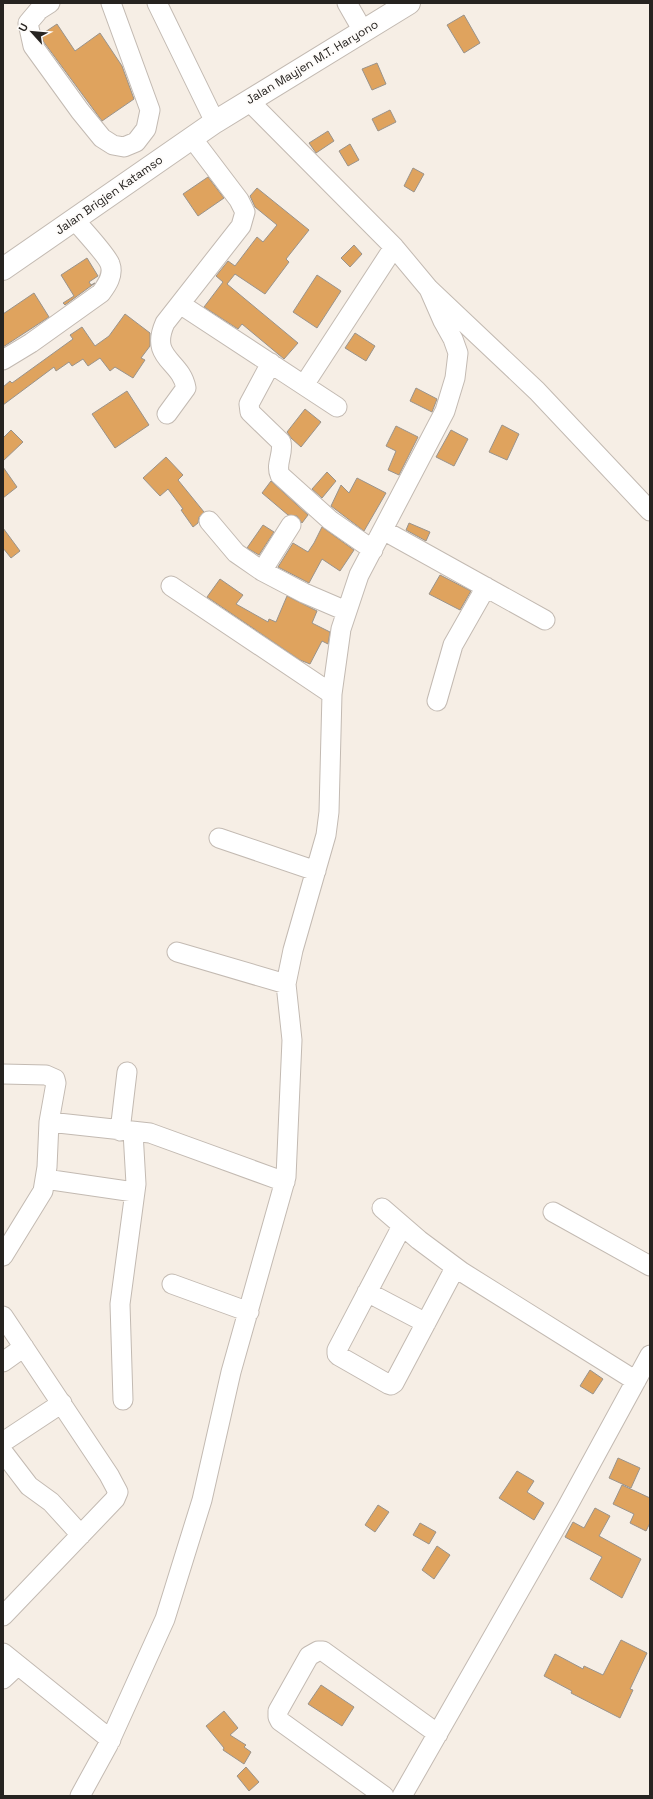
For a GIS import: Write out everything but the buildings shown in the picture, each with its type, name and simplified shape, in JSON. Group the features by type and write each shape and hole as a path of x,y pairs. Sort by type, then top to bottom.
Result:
{"main road":[{"name":"Jalan Mayjen M.T. Haryono","path":"215,122 409,3"},
{"name":"Jalan Brigjen Katamso","path":"3,269 215,122"}],"street":[{"path":"50,3 39,10 28,24 33,46 80,111 102,138 113,145 124,147 136,142 146,129 150,110 111,3"},
{"path":"158,3 215,122"},
{"path":"347,3 363,31"},
{"path":"249,101 394,247 429,289 537,391 650,511"},
{"path":"167,414 186,388 185,381 179,372 162,352 160,343 161,333 165,323 241,226 245,212 239,200 192,138"},
{"path":"3,360 100,293 108,284 111,274 110,263 74,219"},
{"path":"304,385 394,247"},
{"path":"80,1796 111,1740 165,1619 202,1500 231,1372 285,1182 292,1040 286,984 293,950 326,835 329,812 332,694 341,629 359,575 445,411 454,378 458,353 453,339 443,321 429,289"},
{"path":"180,304 337,407"},
{"path":"271,363 249,404 250,412 281,442 282,448 278,463 280,475 330,520 373,550"},
{"path":"209,521 236,553 262,572 304,593 346,611"},
{"path":"262,572 291,525"},
{"path":"383,530 545,620"},
{"path":"171,586 332,694"},
{"path":"437,701 453,645 486,588"},
{"path":"219,838 316,871"},
{"path":"177,952 286,984"},
{"path":"124,1400 120,1304 136,1184 126,1132 127,1072"},
{"path":"3,1074 46,1075 55,1079 56,1083 50,1122 43,1190 3,1256"},
{"path":"50,1122 126,1132 150,1133 285,1182"},
{"path":"45,1179 134,1192"},
{"path":"382,1208 402,1226 456,1268 642,1378"},
{"path":"553,1212 650,1266"},
{"path":"402,1226 345,1333 336,1354 388,1384 391,1385 394,1383 456,1268"},
{"path":"172,1284 249,1312"},
{"path":"367,1292 426,1323"},
{"path":"3,1316 62,1403 118,1492 115,1499 81,1536 3,1616"},
{"path":"3,1362 24,1347"},
{"path":"402,1796 642,1378 650,1354"},
{"path":"3,1442 62,1403"},
{"path":"3,1452 30,1486 51,1502 81,1536"},
{"path":"384,1796 280,1720 278,1717 278,1711 309,1656 314,1652 323,1651 438,1734"},
{"path":"3,1653 111,1740"},
{"path":"3,1679 18,1666"}]}
